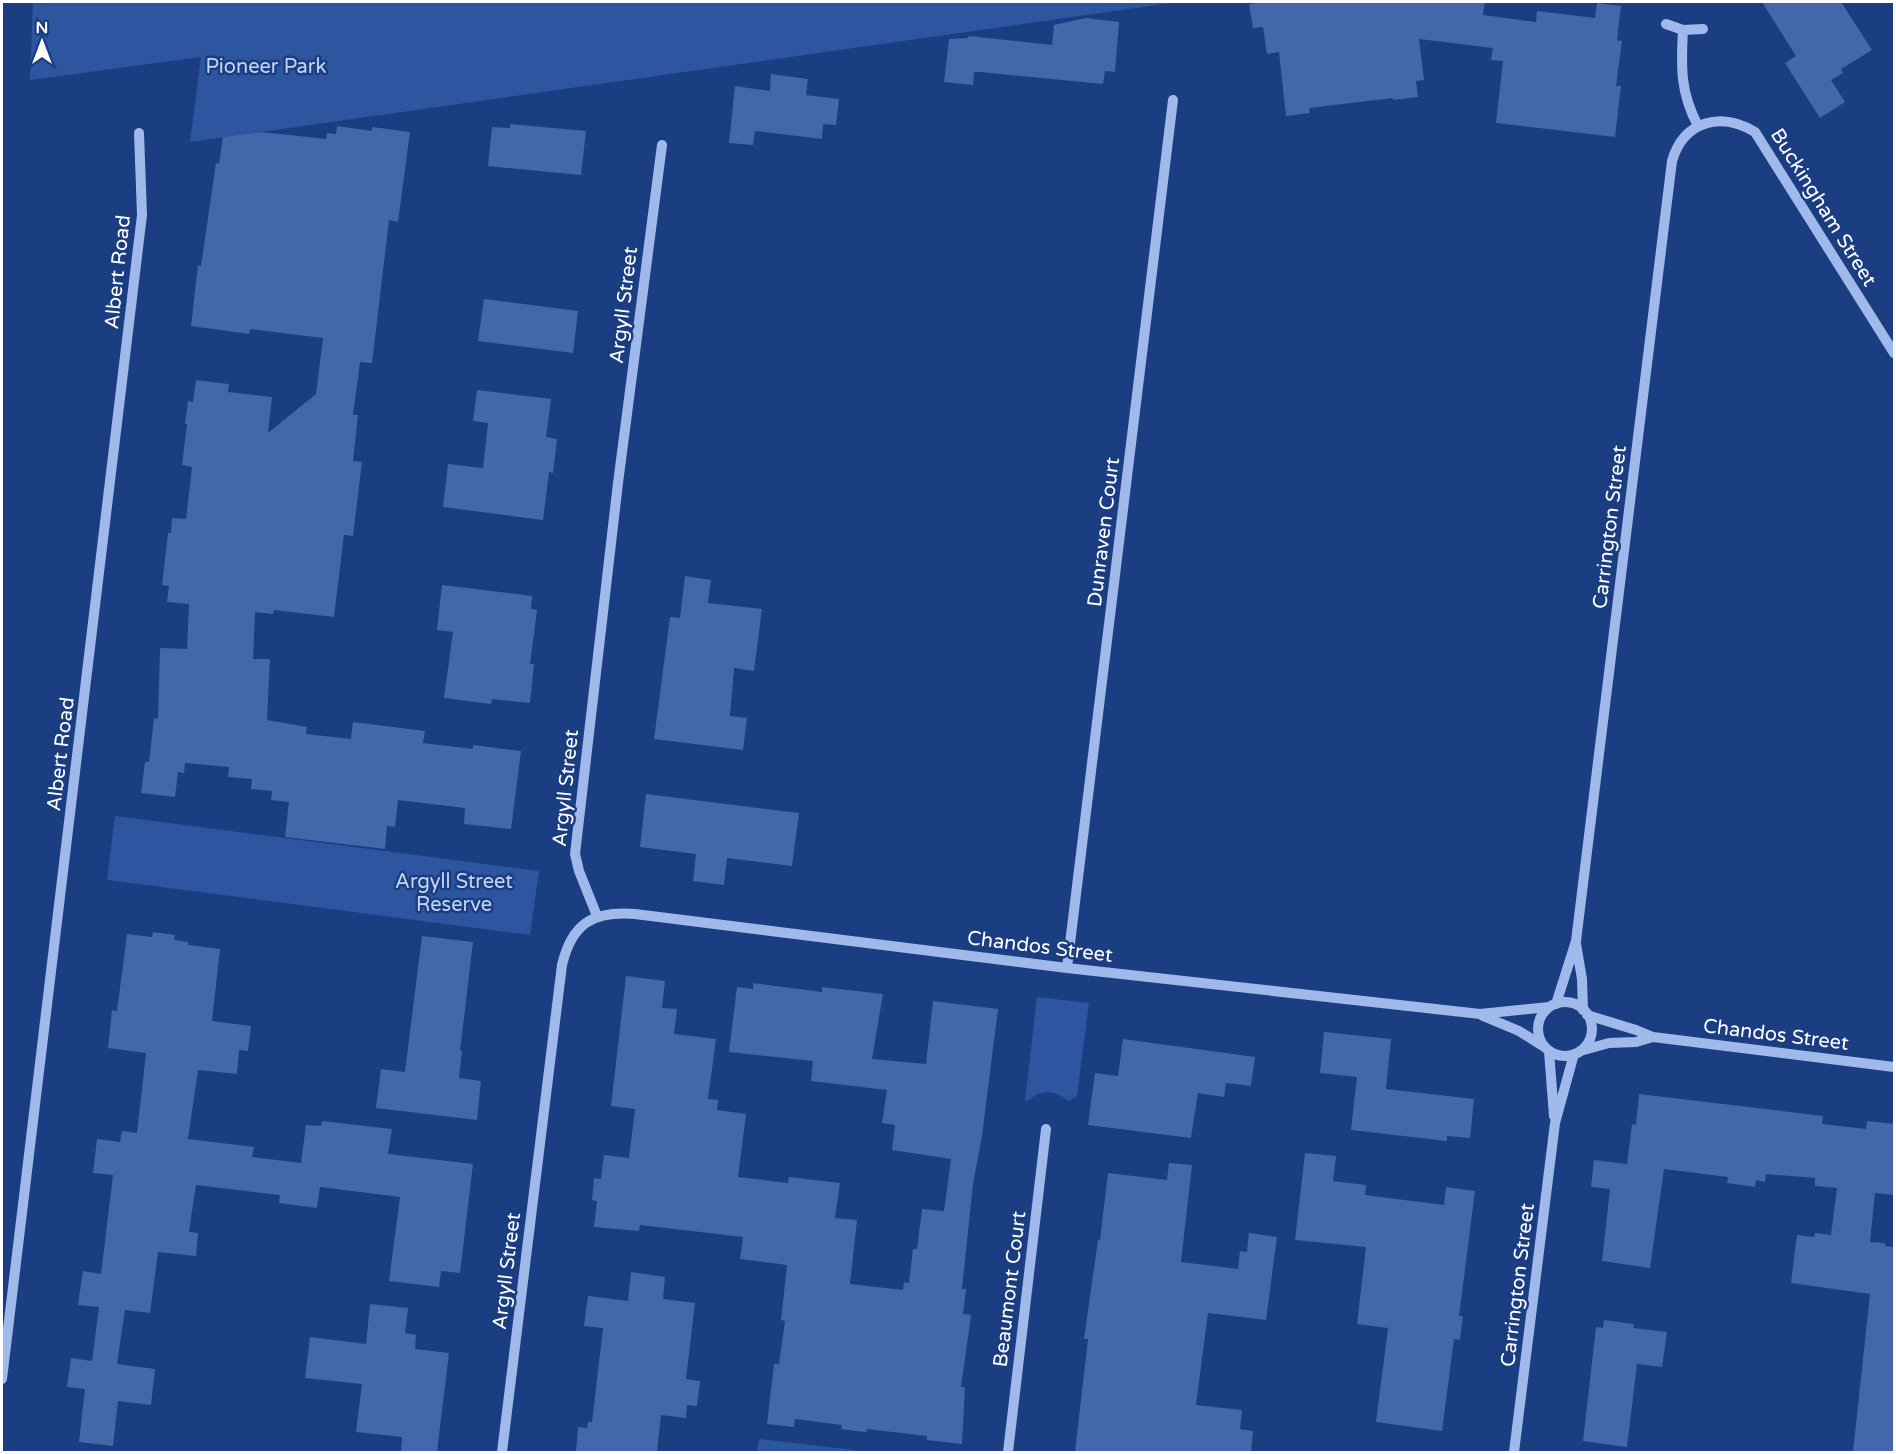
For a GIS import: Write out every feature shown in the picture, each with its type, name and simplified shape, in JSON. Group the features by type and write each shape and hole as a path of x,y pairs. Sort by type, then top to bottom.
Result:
{"street":[{"path":"1666,24 1683,30 1703,29"},
{"path":"1683,30 1681,73 1683,91 1689,110 1698,126"},
{"name":"Dunraven Court","path":"1067,968 1173,100"},
{"name":"Buckingham Street","path":"1698,126 1726,120 1742,124 1755,132 1894,353"},
{"name":"Carrington Street","path":"1575,941 1672,161 1682,139 1698,126"},
{"name":"Albert Road","path":"2,1379 142,215 139,133"},
{"name":"Argyll Street","path":"502,1452 562,965 566,948 576,932 597,916 579,871 575,854 618,483 662,146"},
{"name":"Chandos Street","path":"597,916 615,913 634,914 1067,968 1480,1014"},
{"path":"1555,1123 1546,1048 1538,1029 1543,1013 1553,1005 1575,941"},
{"path":"1555,1123 1577,1053 1586,1046 1592,1030 1585,1012 1575,941"},
{"path":"1480,1014 1570,1003 1585,1012 1653,1037"},
{"path":"1480,1014 1519,1031 1557,1055 1577,1053 1609,1043 1636,1042 1653,1037"},
{"name":"Chandos Street","path":"1653,1037 1894,1067"},
{"name":"Carrington Street","path":"1514,1452 1555,1123"},
{"name":"Beaumont Court","path":"1008,1452 1047,1129"}],"green space":[{"name":"Pioneer Park","path":"33,2 1178,2 190,142 201,57 30,80"},
{"name":"Argyll Street Reserve","path":"115,816 539,871 530,935 107,880"},
{"path":"1037,997 1089,1003 1077,1096 1069,1101 1049,1092 1025,1100"},
{"path":"759,1439 871,1452 757,1452"}],"building":[{"path":"1263,2 1485,2 1483,15 1536,22 1537,11 1595,18 1597,3 1621,6 1617,40 1622,41 1616,86 1621,86 1615,137 1496,123 1503,61 1491,60 1493,48 1419,39 1424,80 1416,81 1418,97 1309,108 1310,113 1286,116 1279,52 1267,54 1263,27 1253,28 1249,4"},
{"path":"1762,2 1841,2 1872,50 1841,69 1843,73 1831,80 1845,102 1820,118 1785,63 1796,56"},
{"path":"1086,18 1119,22 1115,72 1105,71 1103,84 980,72 974,72 973,85 944,82 949,39 968,38 969,36 1052,45 1054,25"},
{"path":"771,74 808,79 806,95 839,99 836,125 823,124 822,139 755,131 753,145 729,143 735,86 770,91"},
{"path":"510,124 586,131 581,175 488,166 492,127 510,128"},
{"path":"337,126 372,131 372,127 410,132 398,222 389,220 372,363 360,362 353,415 358,415 353,461 362,462 353,536 344,535 334,617 274,610 273,614 255,612 253,659 270,659 267,720 307,727 306,734 351,739 353,722 425,731 423,743 473,749 473,745 521,751 511,829 464,824 465,808 398,800 395,827 387,826 385,849 285,837 289,802 271,800 272,791 251,789 252,779 228,777 229,767 185,763 184,773 178,772 175,797 141,793 145,762 149,762 154,718 158,719 160,648 187,649 189,604 167,602 169,586 162,585 172,518 186,519 192,467 182,465 188,401 193,402 196,380 229,384 228,392 272,397 268,433 316,394 323,338 250,329 249,334 191,326 198,265 201,266 216,163 219,164 223,137 262,132 326,139 327,133 336,134"},
{"path":"484,299 578,311 573,353 478,341"},
{"path":"477,390 551,399 546,437 557,439 553,473 549,472 543,520 443,507 448,464 483,468 488,423 473,421"},
{"path":"685,576 711,580 708,603 762,609 754,671 734,668 730,716 747,718 743,750 654,739 670,617 680,618"},
{"path":"442,585 532,596 531,609 537,610 530,664 534,664 530,703 492,699 491,704 444,698 453,632 437,630"},
{"path":"646,794 799,813 792,866 727,858 724,885 693,881 696,854 640,847"},
{"path":"153,932 175,935 174,940 188,942 188,945 220,949 212,1021 251,1026 248,1051 239,1050 237,1074 198,1070 188,1139 254,1147 252,1157 301,1163 306,1125 321,1126 322,1121 392,1129 388,1154 473,1164 460,1273 441,1271 439,1287 389,1281 400,1197 320,1187 317,1208 279,1203 280,1195 196,1185 189,1232 198,1233 196,1256 158,1252 150,1313 125,1310 117,1364 155,1369 151,1405 118,1401 113,1446 79,1442 85,1389 67,1387 71,1358 92,1361 99,1307 78,1305 83,1271 101,1274 113,1175 93,1173 97,1139 120,1142 122,1131 137,1133 146,1053 108,1048 112,1010 117,1011 127,934 152,937"},
{"path":"422,936 473,942 459,1078 481,1081 477,1120 376,1108 381,1069 405,1072"},
{"path":"626,976 665,981 662,1008 677,1009 674,1034 716,1039 708,1099 718,1100 717,1110 746,1114 738,1177 788,1183 789,1177 840,1183 835,1218 857,1220 850,1284 903,1290 904,1282 909,1283 913,1249 917,1249 922,1209 944,1211 951,1159 892,1150 895,1125 882,1123 887,1090 811,1081 813,1061 729,1052 737,987 753,989 753,983 822,992 822,987 883,994 872,1059 926,1064 933,1001 998,1009 982,1136 973,1184 962,1289 966,1289 963,1314 971,1315 961,1387 965,1387 962,1444 927,1440 927,1436 867,1429 867,1432 841,1429 842,1425 795,1419 794,1427 767,1424 774,1364 779,1364 785,1321 781,1320 787,1265 740,1259 743,1237 640,1225 639,1231 594,1227 597,1201 592,1200 594,1178 601,1179 604,1155 629,1158 635,1109 611,1106"},
{"path":"1324,1032 1391,1039 1386,1089 1474,1099 1470,1138 1447,1136 1447,1141 1351,1130 1357,1077 1320,1073"},
{"path":"1123,1039 1255,1057 1251,1086 1226,1083 1224,1097 1198,1093 1191,1138 1088,1125 1095,1073 1118,1076"},
{"path":"1639,1094 1823,1116 1822,1124 1866,1129 1867,1121 1894,1124 1894,1195 1875,1193 1870,1242 1885,1243 1885,1246 1894,1247 1894,1452 1853,1452 1870,1294 1791,1283 1797,1235 1814,1237 1815,1233 1831,1235 1837,1188 1815,1186 1815,1178 1766,1174 1765,1182 1756,1180 1755,1187 1727,1183 1728,1177 1664,1169 1650,1268 1602,1261 1610,1189 1591,1187 1594,1160 1627,1164 1632,1124 1636,1125"},
{"path":"1305,1153 1336,1156 1333,1181 1366,1185 1365,1195 1444,1205 1446,1187 1475,1191 1459,1316 1463,1316 1460,1340 1454,1339 1442,1431 1376,1422 1388,1328 1357,1324 1366,1247 1295,1240"},
{"path":"1169,1163 1192,1165 1181,1262 1238,1269 1240,1251 1247,1252 1249,1233 1277,1237 1266,1320 1208,1313 1196,1405 1242,1410 1240,1429 1253,1431 1251,1452 1075,1452 1088,1339 1084,1339 1108,1173 1167,1180"},
{"path":"631,1272 665,1277 663,1299 695,1303 686,1379 700,1381 697,1406 687,1405 686,1418 661,1415 657,1452 576,1452 578,1427 587,1428 588,1422 592,1422 603,1328 584,1326 588,1296 628,1301"},
{"path":"370,1304 408,1308 405,1333 416,1335 415,1349 449,1353 437,1452 401,1452 402,1437 356,1432 362,1384 305,1378 310,1337 366,1344"},
{"path":"1604,1320 1634,1324 1633,1328 1667,1332 1662,1367 1637,1364 1627,1447 1583,1441 1596,1327 1603,1328"}]}
